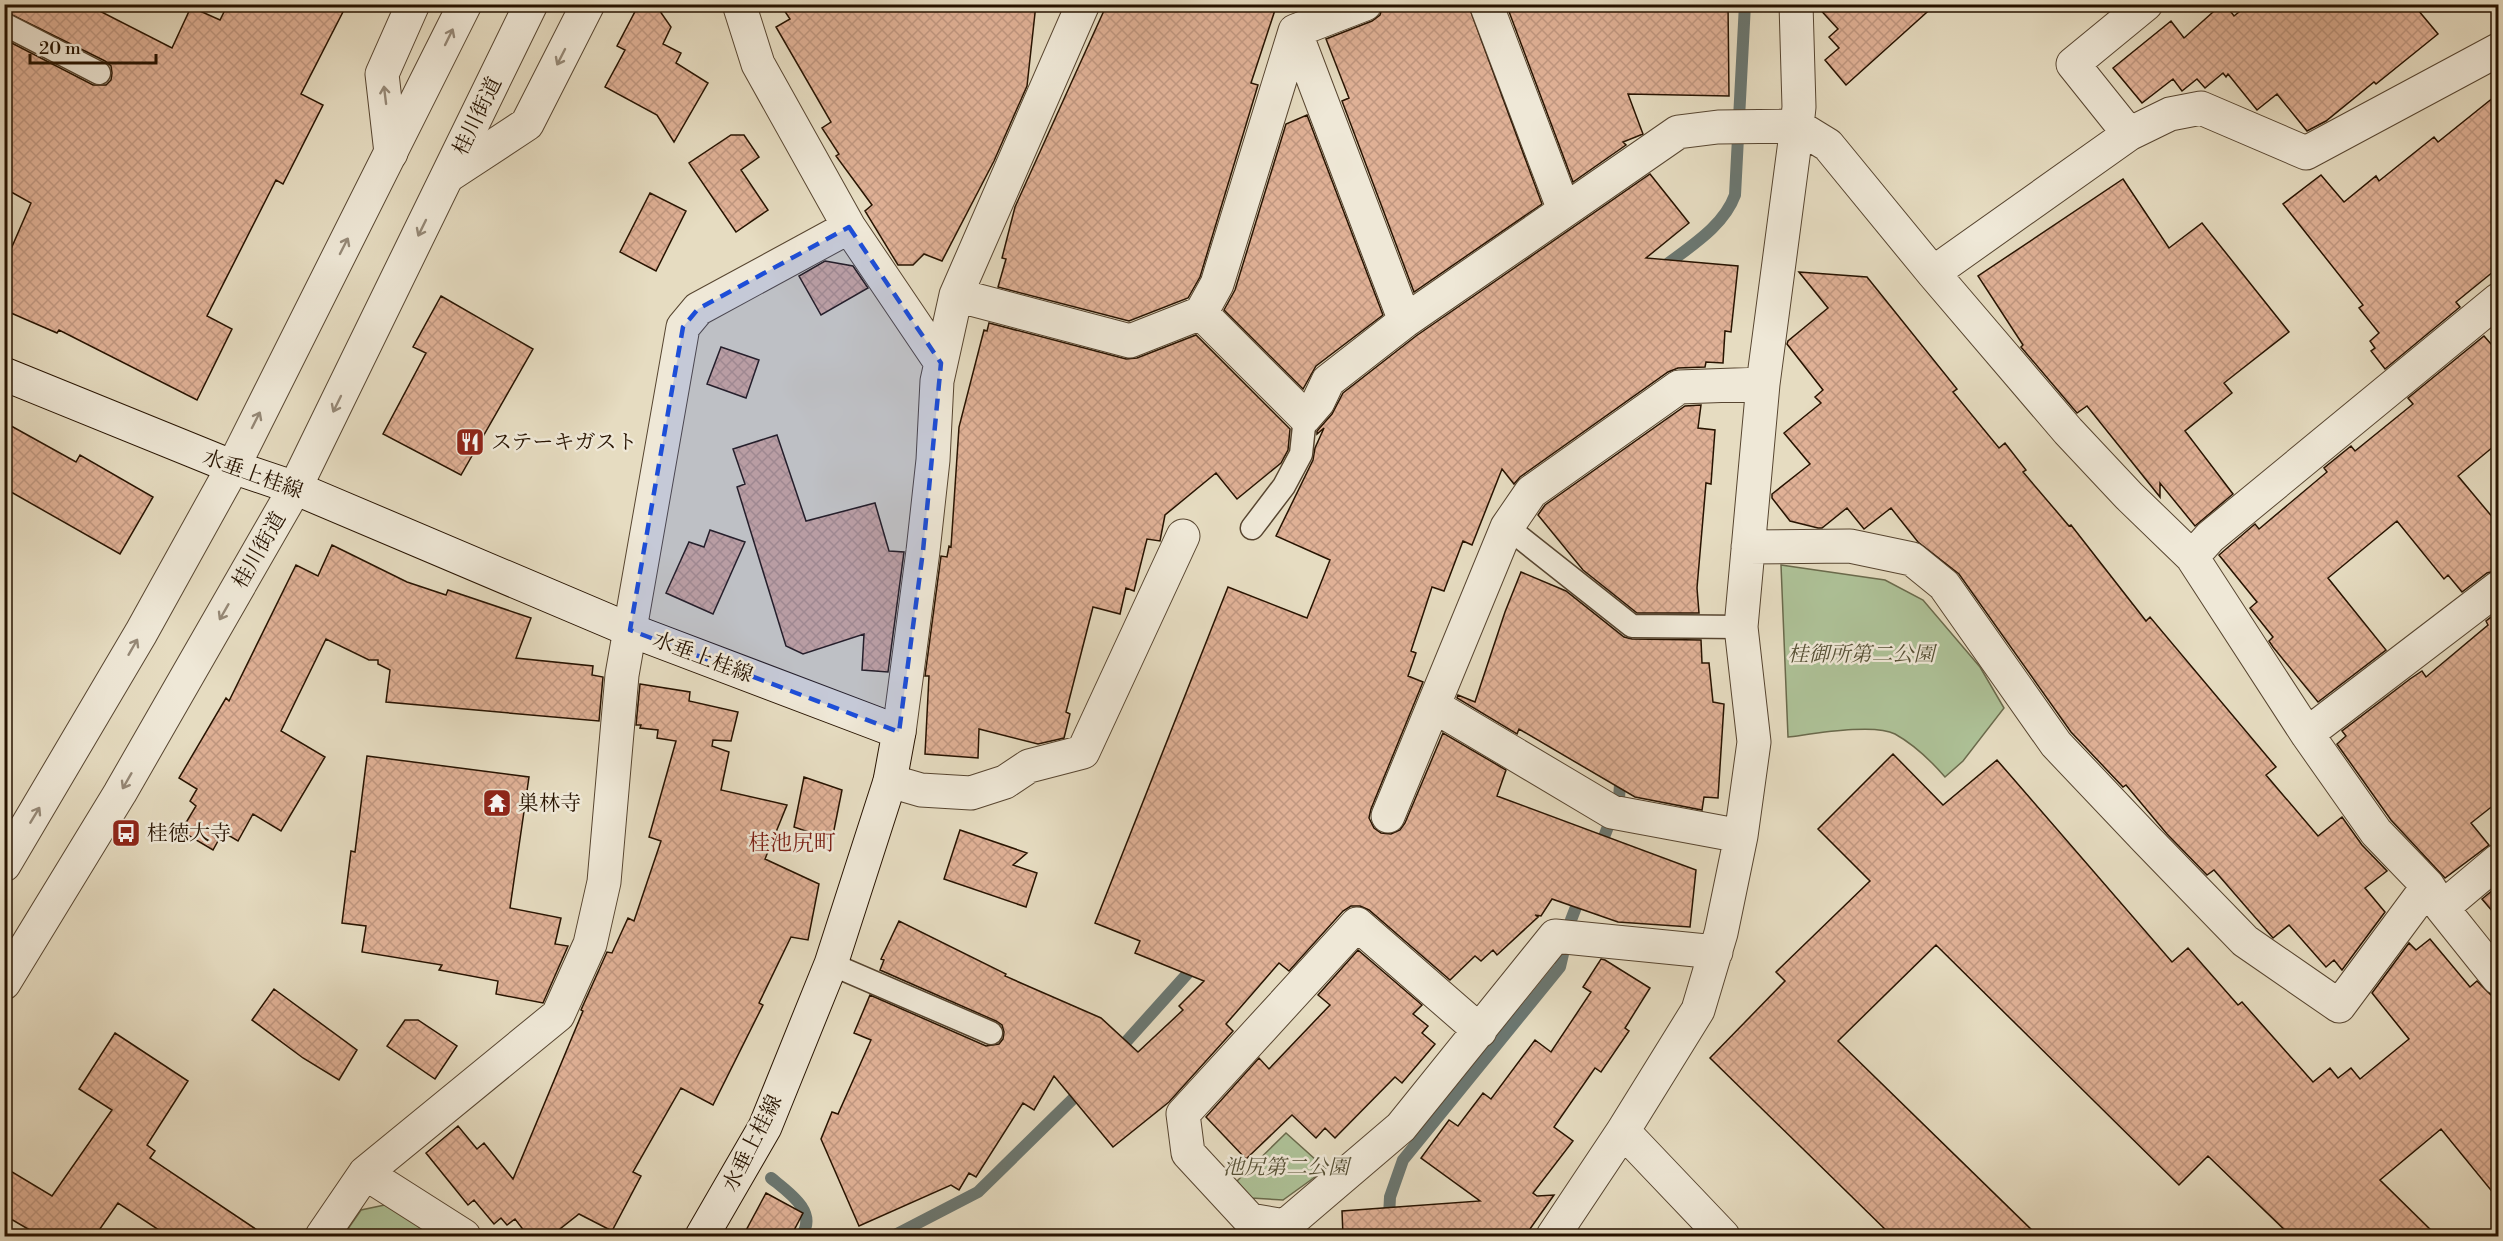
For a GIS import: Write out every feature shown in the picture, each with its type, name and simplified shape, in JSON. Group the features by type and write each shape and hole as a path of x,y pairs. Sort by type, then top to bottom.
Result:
{"street":[{"path":"391,153 382,74 413,4"},
{"path":"4,865 135,643 233,467 465,4"},
{"name":"桂川街道","path":"4,982 120,793 295,488 531,4"},
{"path":"448,176 527,124 588,4"},
{"path":"739,4 758,64 849,227 941,363"},
{"path":"899,732 933,460 937,381 956,295 1083,4"},
{"path":"1295,31 1365,4"},
{"path":"1486,4 1564,210"},
{"path":"1553,1236 1623,1131 1698,1010 1716,952 1741,836 1754,742 1741,627 1763,384 1799,106 1796,4"},
{"path":"2129,134 2073,64 2146,4"},
{"path":"956,295 1130,341 1201,313 1217,284 1295,31"},
{"path":"1295,31 1405,321"},
{"path":"1933,273 2129,134 2170,114 2201,108 2306,153 2499,50"},
{"path":"1201,313 1305,417 1318,402 1328,381 1405,321 1678,132 1754,125 1797,126 1828,144 1933,273 2068,431 2129,496 2192,557 2307,734 2376,832 2435,897 2499,978"},
{"path":"322,1236 365,1173 558,1015 590,944 604,882 622,675 683,327 698,309 849,227"},
{"path":"2192,557 2210,537 2499,300"},
{"name":"水垂上桂線","path":"4,374 233,467 295,488 630,630 899,732 890,782 831,964 765,1127 702,1236"},
{"path":"1388,816 1507,527 1531,492 1679,387 1763,384"},
{"path":"890,782 921,790 971,793 1005,782 1029,766 1083,752 1183,536"},
{"path":"1748,547 1850,546 1912,559 1944,585 2056,744 2147,840 2245,941 2339,1006 2435,897 2499,861"},
{"path":"2307,734 2499,588"},
{"path":"1434,706 1612,813 1741,836"},
{"path":"1480,1030 1357,924 1183,1114 1188,1153 1250,1220 1286,1231 1401,1127 1480,1030 1555,936 1716,952"},
{"path":"1623,1131 1723,1236"},
{"path":"365,1173 464,1236"}],"lane":[{"path":"4,24 99,74"},
{"path":"1252,528 1284,486 1301,454 1305,417"},
{"path":"1507,527 1632,626 1741,627"},
{"path":"831,964 991,1033"}],"highlighted area":[{"path":"849,227 941,363 923,551 899,732 630,630 683,327 698,309"}],"green space":[{"name":"桂御所第二公園","path":"1781,565 1885,580 1923,600 1980,667 2004,708 1963,761 1945,777 1909,743 1885,731 1859,729 1788,737"},
{"name":"池尻第二公園","path":"1286,1133 1326,1169 1283,1200 1251,1198 1237,1181"},
{"path":"394,1203 441,1236 343,1236 361,1210"}],"building":[{"path":"4,4 86,4 172,48 191,7 220,20 228,4 347,4 301,94 323,105 283,184 276,180 207,316 232,329 197,400 59,330 57,333 4,310 4,265 31,203 4,188 4,39 93,85 106,85 111,80 112,73 111,66 105,61 4,11"},
{"path":"639,4 655,4 671,27 663,44 681,53 676,63 708,83 674,142 657,115 605,87 625,50 617,46"},
{"path":"780,4 1036,4 1027,86 994,161 942,261 924,254 913,265 898,265 865,211 872,205 836,156 839,154 822,128 831,122 776,27 790,19"},
{"path":"1107,4 1277,4 1251,83 1258,85 1200,277 1188,298 1129,321 998,287 1006,259 1002,258 1015,207"},
{"path":"1383,4 1468,4 1542,204 1414,292 1342,101 1349,98 1326,39 1372,21 1380,15"},
{"path":"1519,4 1728,4 1729,96 1628,94 1643,134 1623,142 1626,145 1573,182 1508,9"},
{"path":"1815,4 1936,4 1846,85 1825,60 1839,48 1829,37 1838,29"},
{"path":"2222,4 2225,4 2234,16 2249,4 2413,4 2438,34 2376,84 2374,82 2326,121 2307,131 2277,94 2257,110 2228,74 2226,77 2223,73 2205,88 2197,79 2182,91 2173,79 2142,103 2113,68 2171,21 2184,38"},
{"path":"2499,93 2499,267 2456,302 2460,307 2385,369 2371,351 2375,348 2370,341 2379,333 2359,308 2363,305 2283,204 2321,175 2344,202 2376,176 2379,181 2434,137 2438,142"},
{"path":"1307,115 1383,315 1316,366 1303,389 1224,310 1235,290 1286,124"},
{"path":"731,135 744,135 759,157 741,170 768,210 736,232 689,163"},
{"path":"1650,174 1689,223 1646,258 1738,266 1731,332 1725,331 1723,363 1706,362 1705,367 1678,368 1668,372 1520,477 1514,484 1502,469 1472,545 1463,541 1444,591 1432,587 1411,651 1416,653 1408,676 1423,682 1369,818 1374,828 1381,833 1391,834 1400,830 1443,733 1506,770 1497,796 1696,870 1690,927 1618,922 1552,899 1541,916 1535,915 1538,917 1497,955 1493,950 1481,961 1475,956 1450,980 1369,910 1360,906 1351,906 1343,911 1289,971 1279,963 1226,1024 1233,1031 1169,1102 1113,1147 1054,1076 1034,1110 1023,1103 976,1177 969,1173 959,1190 951,1185 859,1226 821,1139 832,1112 838,1114 871,1040 854,1033 870,995 986,1046 999,1044 1004,1032 1002,1025 996,1021 880,970 884,960 881,959 899,921 1006,974 1005,976 1101,1018 1138,1052 1183,1010 1179,1006 1204,981 1135,953 1140,941 1095,923 1228,587 1307,618 1330,560 1276,536 1313,460 1315,448 1324,428 1317,434 1317,431 1332,414 1343,393 1416,336"},
{"path":"2123,179 2169,248 2202,223 2289,332 2224,383 2232,393 2185,431 2233,494 2195,526 2160,483 2160,497 2087,406 2077,413 2021,347 2023,345 1978,276"},
{"path":"650,193 686,211 656,271 620,252"},
{"path":"825,261 853,266 868,288 821,315 799,276"},
{"path":"1799,272 1867,277 1957,389 1953,392 1999,448 2005,443 2026,470 2023,472 2069,526 2071,525 2146,621 2150,617 2276,767 2266,775 2318,836 2342,817 2362,845 2387,871 2365,888 2385,912 2342,970 2334,960 2326,967 2289,925 2273,938 2214,870 2207,875 2167,834 2126,785 2123,787 2071,732 1959,574 1918,542 1891,508 1864,529 1847,508 1822,528 1818,528 1790,521 1772,498 1772,494 1810,464 1784,433 1821,403 1815,397 1823,390 1787,344 1828,308"},
{"path":"441,296 533,349 461,475 383,434 426,353 413,347"},
{"path":"989,323 1126,359 1137,358 1196,335 1290,429 1288,450 1281,463 1237,499 1216,473 1165,515 1160,541 1147,539 1134,591 1126,588 1120,614 1093,607 1066,712 1070,714 1064,738 1038,744 979,729 978,758 925,754 929,676 925,676 941,556 947,557 949,546 951,547 959,427 984,330 987,331"},
{"path":"2484,336 2499,353 2499,442 2458,476 2499,525 2499,570 2487,573 2462,592 2448,575 2444,579 2397,521 2328,578 2386,650 2318,702 2273,647 2269,641 2273,637 2250,608 2257,602 2219,555 2255,524 2259,529 2327,472 2324,468 2351,446 2355,451 2413,404 2408,398"},
{"path":"721,347 759,360 746,398 707,384"},
{"path":"1701,405 1698,428 1715,430 1711,484 1706,483 1697,588 1699,613 1637,613 1583,570 1538,515 1545,505 1685,406"},
{"path":"4,422 76,462 80,455 153,497 120,554 4,488"},
{"path":"777,435 806,521 875,503 889,551 904,552 888,672 862,670 864,634 803,654 786,646 737,487 745,484 733,449"},
{"path":"710,530 745,542 713,614 666,593 689,542 704,547"},
{"path":"332,545 407,582 446,595 448,590 531,618 516,658 593,666 592,675 603,677 599,721 386,702 390,670 378,664 378,660 369,660 326,639 281,731 325,757 281,831 253,814 238,841 223,832 213,850 181,831 196,806 190,801 197,789 179,778 226,698 229,701 296,565 318,576"},
{"path":"1521,572 1566,591 1624,637 1701,640 1702,663 1709,663 1713,702 1724,704 1718,798 1704,797 1702,810 1635,797 1519,729 1517,734 1457,698 1458,695 1475,702"},
{"path":"2499,611 2499,801 2471,823 2489,845 2445,878 2391,820 2337,744 2346,736 2342,731 2422,671 2426,677 2488,625 2486,621"},
{"path":"640,684 690,692 689,701 738,712 731,741 713,740 712,746 729,752 721,790 787,805 765,859 819,884 808,940 791,937 759,1003 763,1005 713,1105 681,1088 633,1172 641,1176 612,1231 579,1214 551,1236 528,1236 515,1219 507,1225 501,1218 494,1224 474,1200 468,1205 426,1153 458,1126 477,1149 484,1143 513,1179 583,1011 581,1010 607,952 612,953 628,918 634,921 661,841 649,837 676,741 657,738 658,730 640,728 641,725 636,725"},
{"path":"1893,754 1943,805 1997,760 2172,962 2188,948 2238,1005 2242,1002 2313,1082 2330,1068 2338,1078 2351,1068 2360,1079 2409,1039 2372,993 2409,943 2416,950 2430,939 2470,987 2477,981 2491,995 2499,996 2499,1200 2441,1129 2380,1180 2437,1236 2291,1236 2208,1156 2179,1185 1936,945 1838,1041 2038,1236 1892,1236 1710,1058 1785,981 1776,972 1870,881 1818,829"},
{"path":"367,756 529,777 510,908 561,918 555,944 568,946 543,1003 496,994 498,981 439,970 442,965 362,952 366,926 342,923 351,851 355,852"},
{"path":"804,777 842,790 832,840 794,827"},
{"path":"960,830 1027,853 1013,865 1037,873 1026,907 944,879"},
{"path":"2499,885 2499,919 2482,899"},
{"path":"1358,950 1422,1005 1413,1014 1428,1026 1422,1033 1435,1044 1402,1083 1395,1077 1335,1138 1325,1128 1316,1138 1292,1115 1246,1159 1206,1117 1259,1058 1269,1069 1330,1005 1318,995"},
{"path":"1601,959 1650,988 1625,1028 1629,1031 1601,1072 1595,1068 1554,1127 1573,1141 1533,1193 1537,1196 1554,1195 1525,1236 1343,1236 1342,1211 1480,1201 1421,1158 1449,1120 1458,1126 1483,1093 1491,1099 1535,1040 1551,1052 1591,992 1583,987"},
{"path":"274,989 357,1050 339,1080 303,1058 252,1020"},
{"path":"405,1020 418,1020 457,1046 435,1079 387,1046"},
{"path":"115,1033 188,1081 147,1145 155,1151 150,1158 266,1236 168,1236 118,1203 95,1236 40,1236 4,1215 4,1167 52,1196 112,1110 79,1089"},
{"path":"766,1193 803,1213 791,1236 743,1236"}],"waterway":[{"path":"1661,269 1713,227 1722,218 1735,195 1745,4"},
{"path":"1599,850 1619,798 1621,772"},
{"path":"1388,1236 1390,1197 1403,1160 1560,967 1571,920 1581,894"},
{"path":"1116,1053 1197,963"},
{"path":"893,1236 978,1192 1084,1088"},
{"path":"771,1178 793,1196 804,1211 806,1227 801,1236"}],"place":[{"name":"ステーキガスト","path":"470,442"},
{"name":"巣林寺","path":"497,803"},
{"name":"桂徳大寺","path":"126,833"}],"district":[{"name":"桂池尻町","path":"792,842"}]}
